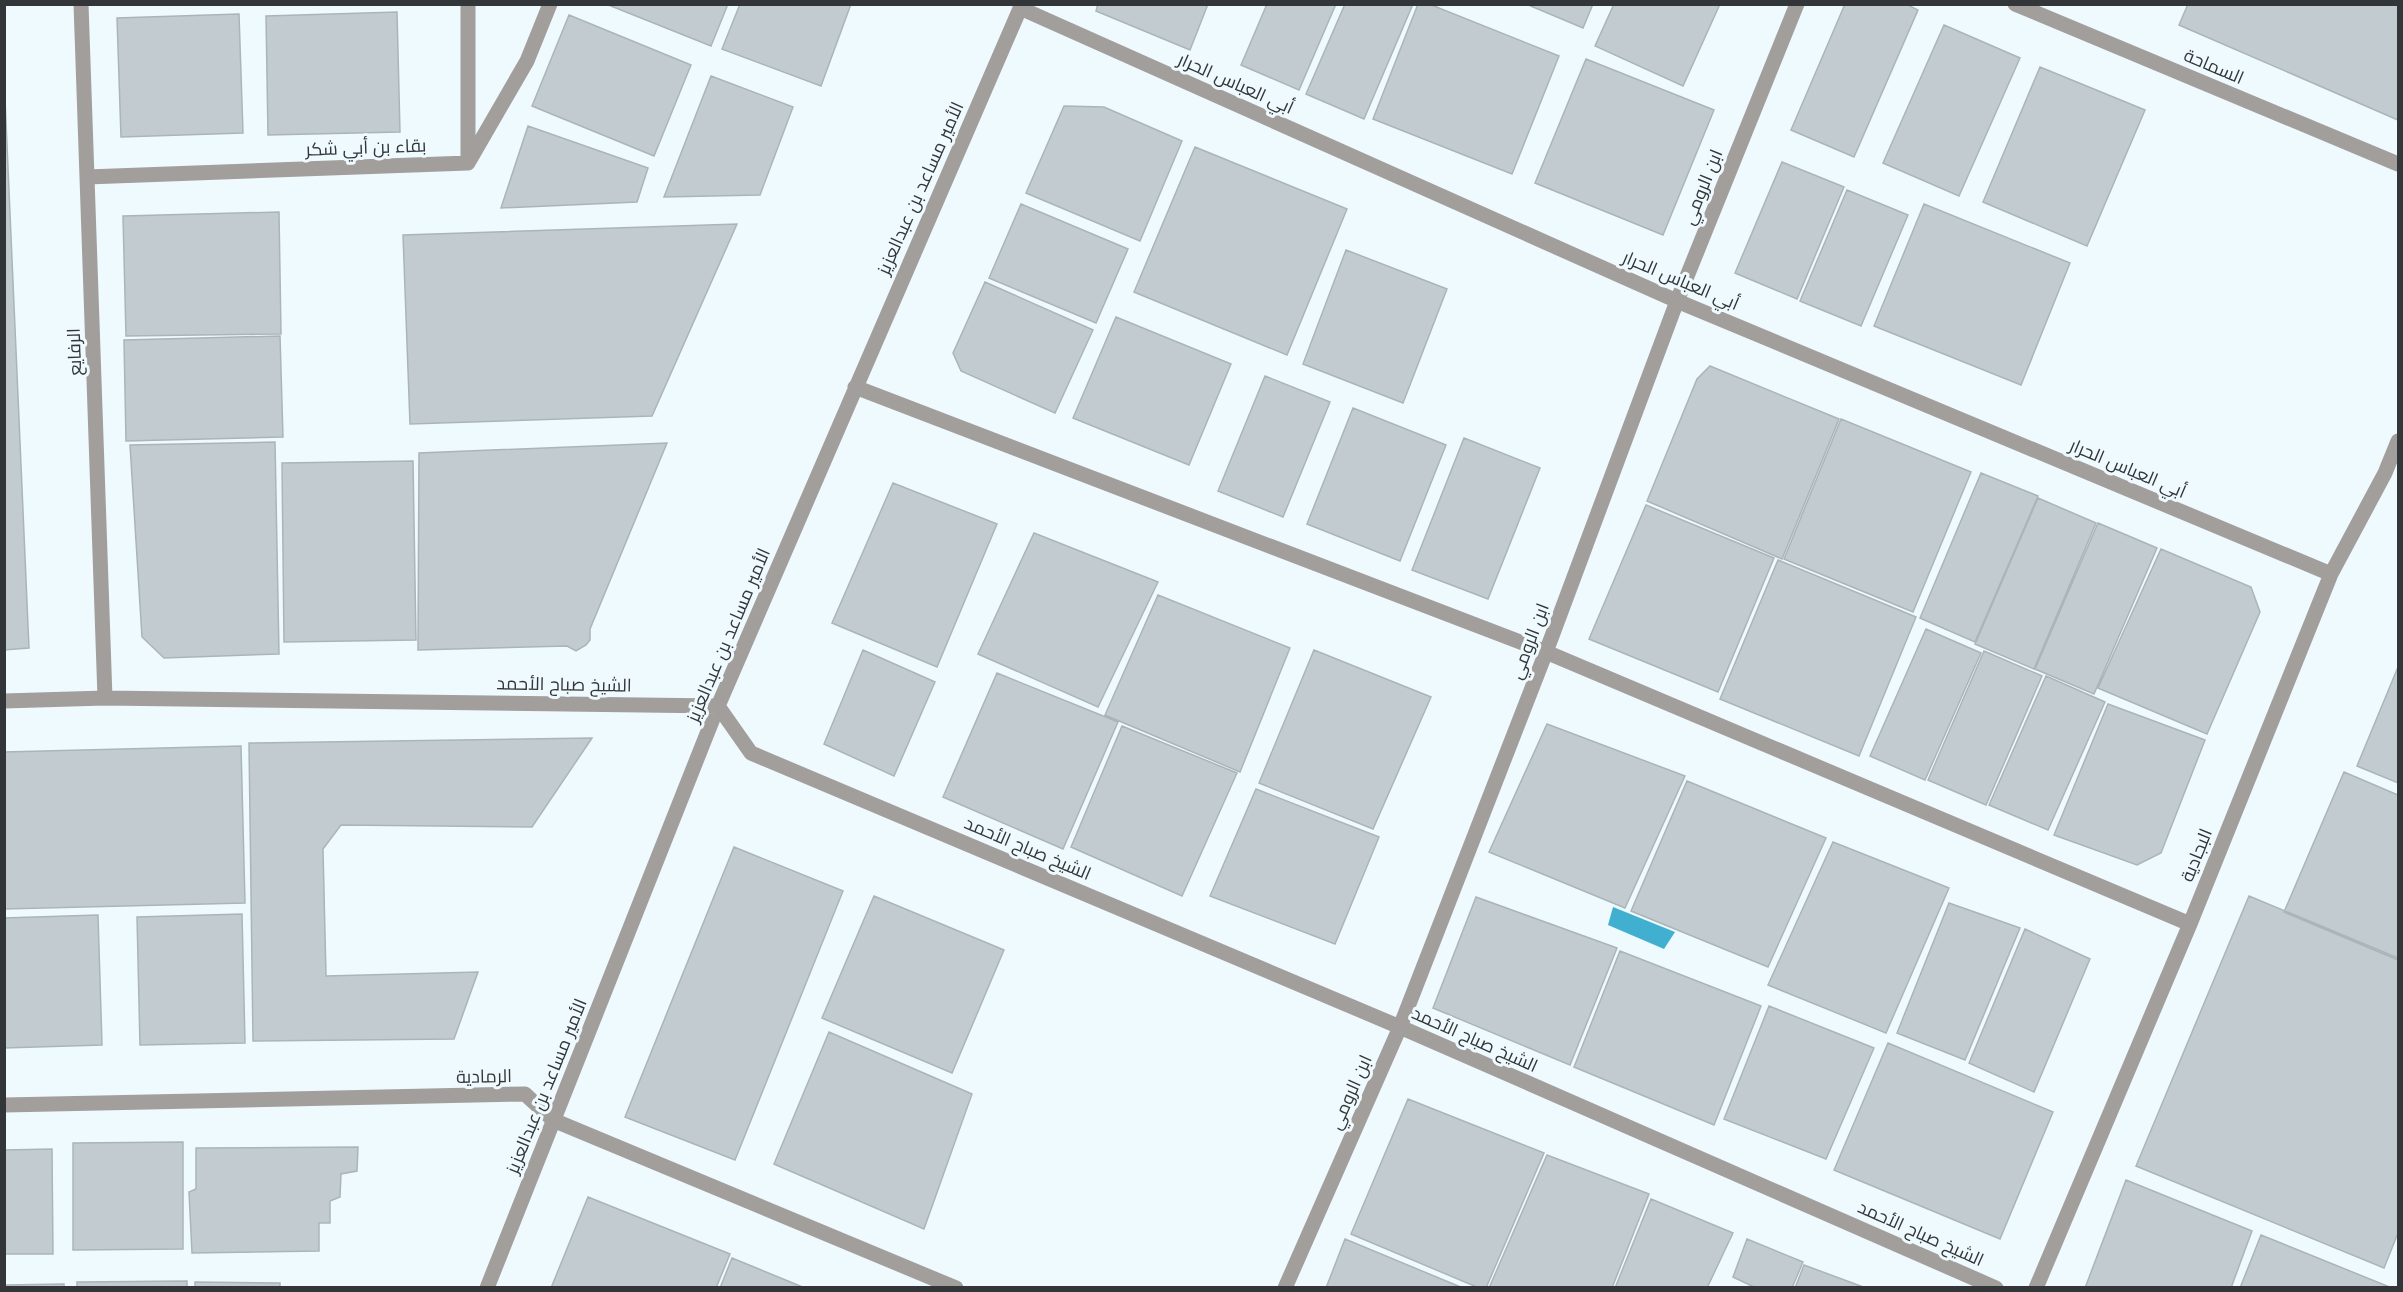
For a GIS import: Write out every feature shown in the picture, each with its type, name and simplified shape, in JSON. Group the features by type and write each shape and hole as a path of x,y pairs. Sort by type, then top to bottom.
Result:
{"street":[{"name":"الرفايع","path":"81,4 105,698"},
{"path":"468,4 468,163"},
{"path":"468,163 527,61 550,4"},
{"name":"ابن الرومي","path":"1285,1287 1400,1027 1546,652 1677,301 1797,4"},
{"name":"السماحة","path":"2015,4 2398,164"},
{"name":"أبي العباس الحرار","path":"1021,6 1677,301 2331,574"},
{"name":"الأمير مساعد بن عبدالعزيز","path":"487,1287 718,706 1021,6"},
{"name":"بقاء بن أبي شكر","path":"87,177 468,163"},
{"path":"855,387 1546,652 2190,924"},
{"name":"البجادية","path":"2037,1287 2190,924 2331,574 2392,476 2398,441"},
{"name":"الشيخ صباح الأحمد","path":"4,701 105,698 718,706 751,753 1400,1027 1996,1287"},
{"name":"الرمادية","path":"4,1105 525,1094 553,1120 956,1287"}],"water":[{"path":"1613,907 1675,932 1664,949 1608,925"}],"building":[{"path":"606,4 728,4 711,46"},
{"path":"740,4 851,4 821,86 722,49"},
{"path":"1098,4 1208,4 1190,50 1096,11"},
{"path":"1267,4 1336,4 1299,90 1241,65"},
{"path":"1345,4 1413,4 1364,119 1306,94"},
{"path":"1418,4 1429,4 1559,56 1512,174 1373,119"},
{"path":"1526,4 1593,4 1583,28"},
{"path":"1614,4 1720,4 1683,86 1595,46"},
{"path":"1845,4 1906,4 1918,10 1854,157 1791,130"},
{"path":"2188,4 2398,4 2398,120 2179,25"},
{"path":"397,12 400,132 268,135 266,16"},
{"path":"239,14 243,133 121,137 117,18"},
{"path":"569,15 691,65 654,156 532,106"},
{"path":"1944,25 2020,58 1959,196 1883,163"},
{"path":"1586,59 1714,110 1663,235 1535,183"},
{"path":"2040,67 2145,110 2087,246 1983,202"},
{"path":"4,76 29,648 4,650"},
{"path":"711,76 793,107 760,195 664,197"},
{"path":"1064,106 1104,107 1182,141 1140,241 1026,193"},
{"path":"528,126 648,168 637,202 501,208"},
{"path":"1195,147 1347,209 1287,355 1134,292"},
{"path":"1782,162 1844,187 1797,299 1735,273"},
{"path":"1847,190 1908,215 1861,326 1800,301"},
{"path":"1021,204 1128,249 1096,323 989,278"},
{"path":"1924,204 2070,263 2021,385 1874,326"},
{"path":"279,212 281,334 126,336 123,216"},
{"path":"737,224 652,416 410,424 403,235"},
{"path":"1346,250 1447,289 1403,403 1303,364"},
{"path":"985,282 1093,330 1055,413 961,371 953,353"},
{"path":"1116,317 1231,364 1189,465 1073,418"},
{"path":"280,336 283,437 126,441 124,340"},
{"path":"1710,366 1839,419 1782,559 1647,501 1697,379"},
{"path":"1265,376 1330,402 1283,517 1218,491"},
{"path":"1353,408 1446,445 1400,561 1307,524"},
{"path":"1841,419 1971,472 1913,612 1784,559"},
{"path":"1464,438 1540,468 1488,599 1412,570"},
{"path":"275,442 279,654 164,658 142,637 130,445"},
{"path":"667,443 590,629 590,640 586,645 576,651 567,646 418,650 419,453"},
{"path":"413,461 416,640 284,642 282,463"},
{"path":"1981,473 2038,496 1975,642 1920,618"},
{"path":"893,483 997,524 937,667 832,623"},
{"path":"2038,498 2096,523 2034,669 1975,644"},
{"path":"1646,505 1774,558 1718,692 1589,639"},
{"path":"2098,523 2157,548 2094,694 2035,669"},
{"path":"1034,533 1158,582 1098,707 978,654"},
{"path":"2161,549 2251,587 2260,612 2207,734 2098,688"},
{"path":"1778,560 1916,617 1859,756 1720,699"},
{"path":"1158,595 1290,648 1240,772 1105,715"},
{"path":"1926,629 1981,653 1925,780 1870,756"},
{"path":"863,650 935,682 894,776 824,744"},
{"path":"1314,650 1431,697 1373,829 1259,783"},
{"path":"1984,651 2042,676 1986,805 1928,780"},
{"path":"2398,667 2398,783 2357,766"},
{"path":"997,673 1118,722 1063,849 943,797"},
{"path":"2046,676 2105,702 2048,830 1989,805"},
{"path":"2108,704 2205,740 2161,853 2137,865 2054,835"},
{"path":"1547,724 1685,776 1625,908 1489,852"},
{"path":"1122,726 1237,773 1182,896 1071,847"},
{"path":"592,738 532,827 341,825 323,849 326,976 478,972 454,1039 253,1041 249,743"},
{"path":"241,746 245,903 4,909 4,752"},
{"path":"2344,772 2398,795 2398,960 2284,912"},
{"path":"1687,781 1826,838 1768,967 1631,911"},
{"path":"1256,789 1379,837 1335,944 1210,896"},
{"path":"1833,842 1949,888 1886,1033 1768,985"},
{"path":"734,847 843,891 735,1160 625,1117"},
{"path":"874,896 1004,950 952,1073 822,1018"},
{"path":"2249,896 2398,958 2398,1233 2384,1268 2136,1166"},
{"path":"1476,897 1617,948 1570,1065 1433,1008"},
{"path":"1949,903 2020,928 1965,1060 1897,1033"},
{"path":"242,914 245,1043 140,1045 137,917"},
{"path":"98,915 102,1045 4,1048 4,918"},
{"path":"2025,929 2090,959 2034,1092 1969,1063"},
{"path":"1620,951 1761,1006 1714,1125 1574,1067"},
{"path":"1769,1006 1874,1048 1826,1159 1724,1119"},
{"path":"829,1032 972,1094 924,1229 774,1164"},
{"path":"1888,1043 2053,1112 2000,1239 1834,1170"},
{"path":"1408,1099 1544,1153 1486,1288 1479,1288 1351,1234"},
{"path":"183,1142 183,1249 73,1250 73,1143"},
{"path":"358,1147 357,1171 341,1174 340,1197 330,1201 330,1223 319,1223 319,1251 192,1253 189,1192 196,1189 196,1148"},
{"path":"52,1149 53,1254 4,1254 4,1150"},
{"path":"1547,1155 1649,1194 1612,1288 1489,1288"},
{"path":"2126,1180 2252,1231 2231,1288 2085,1288"},
{"path":"588,1197 730,1254 716,1288 551,1288"},
{"path":"1651,1199 1733,1233 1707,1288 1615,1288"},
{"path":"2261,1235 2392,1288 2240,1288"},
{"path":"1345,1239 1463,1288 1326,1288"},
{"path":"1747,1239 1803,1262 1792,1288 1756,1288 1733,1277"},
{"path":"732,1258 805,1288 720,1288"},
{"path":"1804,1265 1866,1288 1795,1288"},
{"path":"187,1281 187,1288 77,1288 77,1282"},
{"path":"195,1282 280,1283 280,1288 195,1288"},
{"path":"64,1284 64,1288 4,1288 4,1285"}]}
